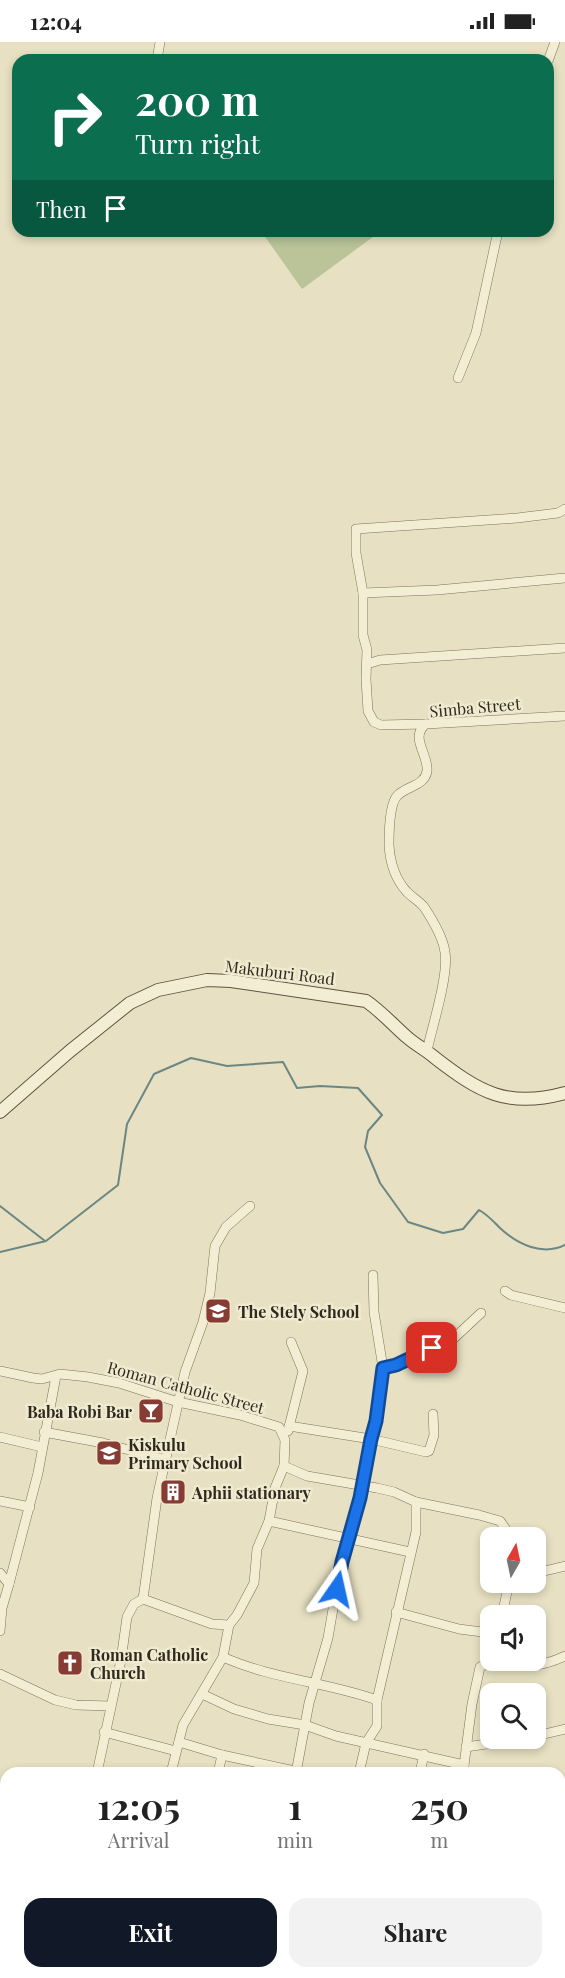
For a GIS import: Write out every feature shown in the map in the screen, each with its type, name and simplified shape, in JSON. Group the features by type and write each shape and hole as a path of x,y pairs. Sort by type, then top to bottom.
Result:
{"street":[{"path":"458,378 476,333 497,237"},
{"path":"426,724 381,725 374,722 368,711 367,650 363,635 363,593 356,553 356,529 517,518 558,513 565,510"},
{"path":"363,593 437,590 565,578"},
{"path":"367,664 380,660 565,648"},
{"name":"Simba Street","path":"427,1051 446,963 444,948 427,912 401,885 394,874 389,849 390,826 397,796 422,782 426,776 428,768 418,736 421,728 426,724 565,716"},
{"name":"Makuburi Road","path":"0,1112 130,1003 158,990 207,980 231,981 366,1001 408,1038 464,1081 492,1095 514,1099 543,1100 565,1094"},
{"path":"143,1599 153,1523 178,1402 185,1372 208,1303 214,1246 226,1227 250,1206"},
{"path":"300,1767 305,1725 328,1638 339,1574 362,1487 376,1421 383,1368 374,1312 373,1275"},
{"path":"505,1291 519,1297 565,1308"},
{"path":"383,1368 396,1365 451,1341 481,1313"},
{"path":"173,1767 181,1731 187,1717 223,1657 229,1625 254,1584 257,1549 269,1521 275,1488 284,1466 285,1440 303,1371 291,1341"},
{"name":"Roman Catholic Street","path":"0,1371 33,1378 69,1374 108,1381 178,1402 240,1415 279,1427 285,1440"},
{"path":"0,1631 2,1608 30,1507 56,1376"},
{"path":"289,1426 371,1439 427,1452 434,1435 433,1414"},
{"path":"44,1432 102,1443 166,1460"},
{"path":"0,1437 42,1447"},
{"path":"284,1466 307,1476 393,1492 416,1502 479,1515 500,1521 504,1527"},
{"path":"0,1501 30,1507"},
{"path":"360,1767 366,1743 377,1726 377,1700 416,1532 416,1502"},
{"path":"269,1521 410,1552"},
{"path":"546,1571 565,1566"},
{"path":"0,1573 9,1584"},
{"path":"98,1767 121,1660 127,1617 134,1604 143,1599 212,1624 229,1625"},
{"path":"396,1612 459,1629 480,1632"},
{"path":"546,1663 565,1656"},
{"path":"223,1657 270,1674 348,1690 377,1700"},
{"path":"464,1767 480,1668"},
{"path":"0,1674 55,1700 76,1705 110,1706"},
{"path":"202,1694 234,1709 268,1719 305,1725 336,1736 424,1754 459,1767"},
{"path":"546,1734 565,1730"},
{"path":"104,1732 276,1767"},
{"path":"466,1747 480,1745"},
{"path":"421,1767 424,1754"},
{"path":"219,1767 222,1755"}],"green space":[{"path":"265,237 373,237 302,289"}],"waterway":[{"path":"0,1252 46,1241 118,1185 127,1124 154,1074 191,1058 227,1066 283,1062 297,1088 320,1086 358,1088 382,1115 368,1131 365,1147 380,1183 408,1222 443,1233 463,1229 479,1210 507,1234 523,1244 540,1249 565,1245"},
{"path":"0,1206 45,1241"}],"place":[{"name":"The Stely School","path":"218,1311"},
{"name":"Baba Robi Bar","path":"151,1411"},
{"name":"Kiskulu Primary School","path":"109,1453"},
{"name":"Aphii stationary","path":"173,1492"},
{"name":"Roman Catholic Church","path":"70,1663"}],"route":[{"path":"337,1589 366,1470 379,1404 383,1368 396,1365 432,1348"}]}
